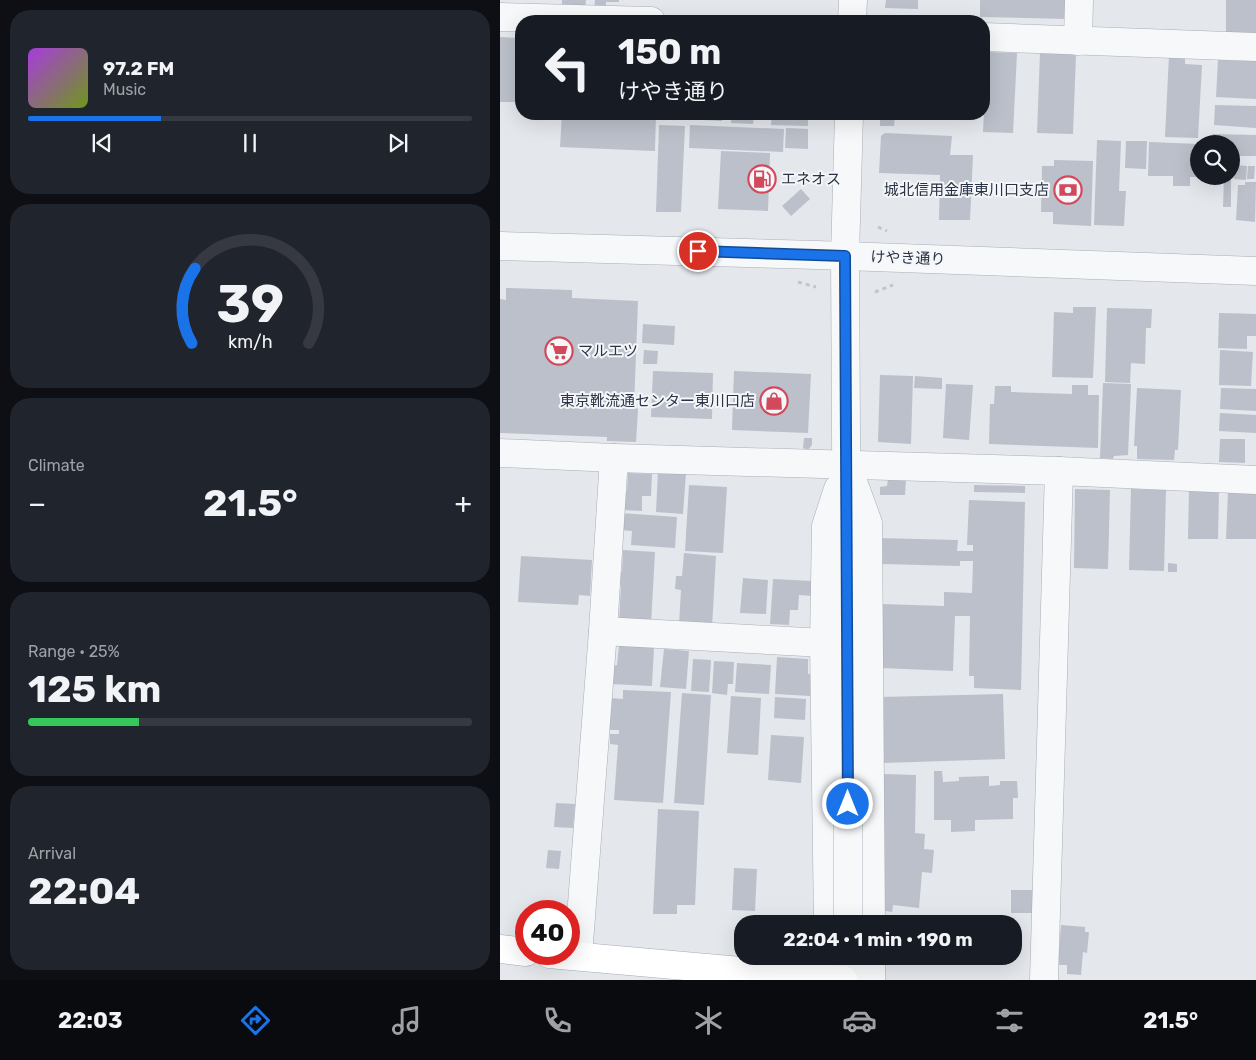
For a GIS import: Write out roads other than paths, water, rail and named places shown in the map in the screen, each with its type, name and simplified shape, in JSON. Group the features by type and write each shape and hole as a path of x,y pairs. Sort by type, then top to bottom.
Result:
{"main road":[{"path":"500,949 515,951"},
{"path":"580,956 835,975"}],"street":[{"path":"852,15 853,0"},
{"path":"1078,41 1079,0"},
{"path":"594,15 641,14"},
{"path":"500,17 515,17"},
{"path":"990,37 1256,47"},
{"path":"848,915 845,256 849,120"},
{"name":"けやき通り","path":"500,246 1256,271"},
{"path":"500,453 1059,471 1256,480"},
{"path":"580,930 614,458"},
{"path":"828,915 824,642 826,526 846,464"},
{"path":"846,464 868,523 871,915"},
{"path":"1044,980 1059,471"},
{"path":"603,631 824,642"},
{"path":"871,965 872,980"}],"place":[{"name":"エネオス","path":"762,179"},
{"name":"城北信用金庫東川口支店","path":"1068,190"},
{"name":"マルエツ","path":"559,351"},
{"name":"東京靴流通センター東川口店","path":"774,401"}]}
